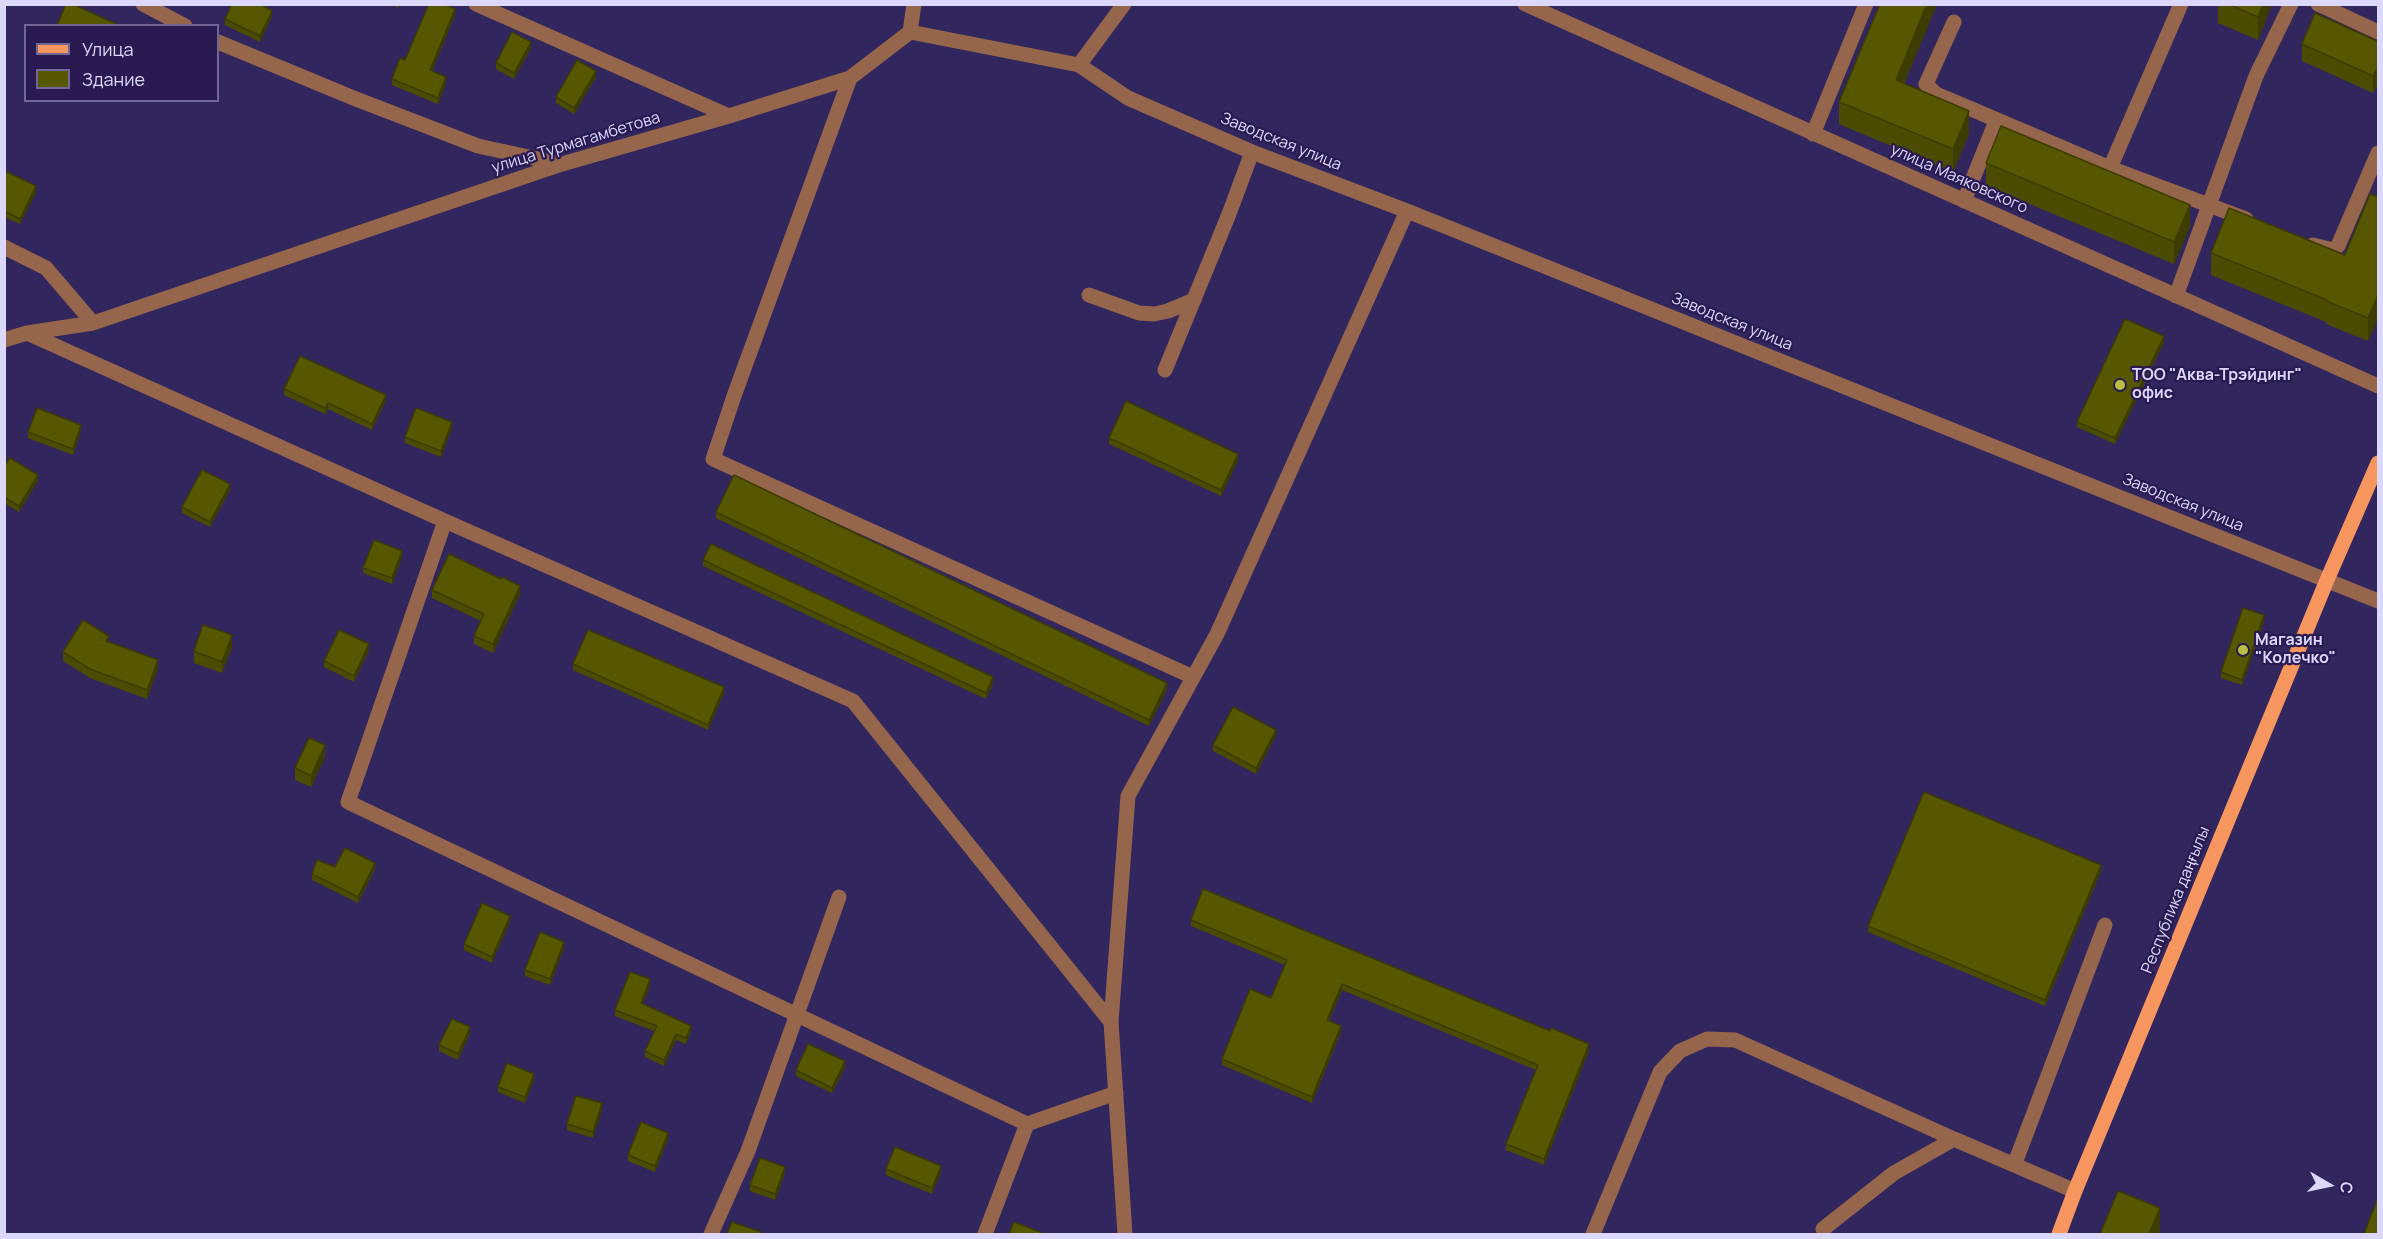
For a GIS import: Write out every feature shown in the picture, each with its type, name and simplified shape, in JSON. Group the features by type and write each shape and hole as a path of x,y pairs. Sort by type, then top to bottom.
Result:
{"main road":[{"name":"Республика даңғылы","path":"2059,1234 2327,580 2379,463"}],"street":[{"path":"143,4 181,24"},
{"path":"476,4 729,116"},
{"path":"914,4 909,32 1079,65 1124,4"},
{"name":"улица Маяковского","path":"1525,4 2379,386"},
{"path":"1813,134 1866,4"},
{"path":"2110,168 2181,4"},
{"path":"2175,296 2256,76 2291,4"},
{"path":"2319,4 2379,32"},
{"path":"1953,22 1926,84 1936,94 2110,168 2261,225"},
{"name":"улица Турмагамбетова","path":"4,340 27,333 93,323 562,164 850,78 909,32"},
{"path":"219,42 478,146 562,164"},
{"name":"Заводская улица","path":"1079,65 1128,98 1252,152 1407,211 2379,602"},
{"path":"850,78 713,459 1193,677"},
{"path":"1964,201 1996,121"},
{"path":"1165,370 1252,152"},
{"path":"2303,241 2324,249 2333,250 2338,246 2379,153"},
{"path":"1125,1234 1112,1022 1128,796 1222,623 1407,211"},
{"path":"4,247 46,268 93,323"},
{"path":"1089,296 1138,313 1154,314 1194,300"},
{"path":"27,333 853,701 1112,1022"},
{"path":"445,521 348,802 1027,1124 1116,1092"},
{"path":"711,1234 747,1151 838,897"},
{"path":"2015,1163 2105,925"},
{"path":"1593,1234 1660,1072 1680,1051 1707,1039 1735,1040 2075,1191"},
{"path":"985,1234 1027,1124"},
{"path":"1823,1229 1894,1173 1954,1138"}],"building":[{"path":"66,4 72,4 117,24 58,24"},
{"path":"232,4 260,4 272,11 260,36 225,19"},
{"path":"429,4 443,4 455,9 430,70 446,77 438,98 392,79 400,58 405,60"},
{"path":"1880,4 1927,4 1896,80 1969,111 1953,149 1839,102"},
{"path":"2228,4 2263,4 2258,17"},
{"path":"2315,13 2379,42 2379,65 2373,76 2302,44"},
{"path":"512,32 531,42 514,73 496,63"},
{"path":"577,60 596,71 574,108 556,97"},
{"path":"2001,126 2190,205 2174,242 1986,163"},
{"path":"5,171 36,186 20,219 4,211"},
{"path":"2370,194 2379,197 2379,293 2368,318 2211,253 2229,208 2345,255"},
{"name":"ТОО \"Аква-Трэйдинг\" офис","path":"2125,319 2164,336 2115,438 2077,422"},
{"path":"300,356 386,395 372,424 328,403 325,408 284,389"},
{"path":"1126,401 1238,454 1221,490 1109,438"},
{"path":"37,408 81,425 73,449 28,432"},
{"path":"416,408 452,422 441,451 405,437"},
{"path":"10,458 38,475 19,506 4,497 4,466"},
{"path":"202,470 230,484 210,522 182,507"},
{"path":"734,475 1167,683 1149,720 716,512"},
{"path":"374,540 402,551 392,578 363,568"},
{"path":"711,544 993,677 986,693 703,560"},
{"path":"449,554 520,586 493,644 474,636 484,614 432,590"},
{"name":"Магазин \"Колечко\"","path":"2243,608 2264,615 2242,680 2221,672"},
{"path":"83,620 109,636 106,641 158,660 147,690 90,669 63,652"},
{"path":"203,625 232,635 222,662 194,651"},
{"path":"339,630 369,644 354,676 324,661"},
{"path":"588,630 724,687 708,725 573,664"},
{"path":"1233,707 1276,730 1256,768 1213,745"},
{"path":"309,738 325,745 311,776 295,768"},
{"path":"1924,792 2101,865 2045,1000 1868,926"},
{"path":"345,848 375,863 358,897 312,874 317,860 335,867"},
{"path":"1203,889 1550,1031 1551,1028 1589,1044 1544,1159 1506,1144 1538,1065 1342,984 1327,1020 1341,1026 1312,1097 1222,1059 1250,989 1271,998 1287,960 1191,920"},
{"path":"482,903 510,916 492,957 464,944"},
{"path":"540,932 564,942 550,979 525,970"},
{"path":"630,972 650,979 641,1003 691,1026 686,1038 676,1034 664,1060 645,1051 657,1026 615,1010"},
{"path":"452,1019 470,1027 458,1054 439,1045"},
{"path":"808,1044 845,1061 832,1088 796,1070"},
{"path":"507,1063 534,1074 525,1097 498,1087"},
{"path":"576,1096 602,1103 593,1132 567,1124"},
{"path":"641,1122 668,1133 655,1166 628,1155"},
{"path":"895,1147 941,1166 932,1188 886,1169"},
{"path":"760,1158 785,1167 775,1194 750,1185"},
{"path":"2118,1191 2160,1208 2149,1234 2100,1234"},
{"path":"2379,1195 2379,1234 2364,1234"},
{"path":"732,1222 761,1232 760,1234 727,1234"},
{"path":"1014,1222 1045,1234 1009,1234"}],"place":[{"name":"ТОО \"Аква-Трэйдинг\" офис","path":"2120,385"},
{"name":"Магазин \"Колечко\"","path":"2243,650"}]}
